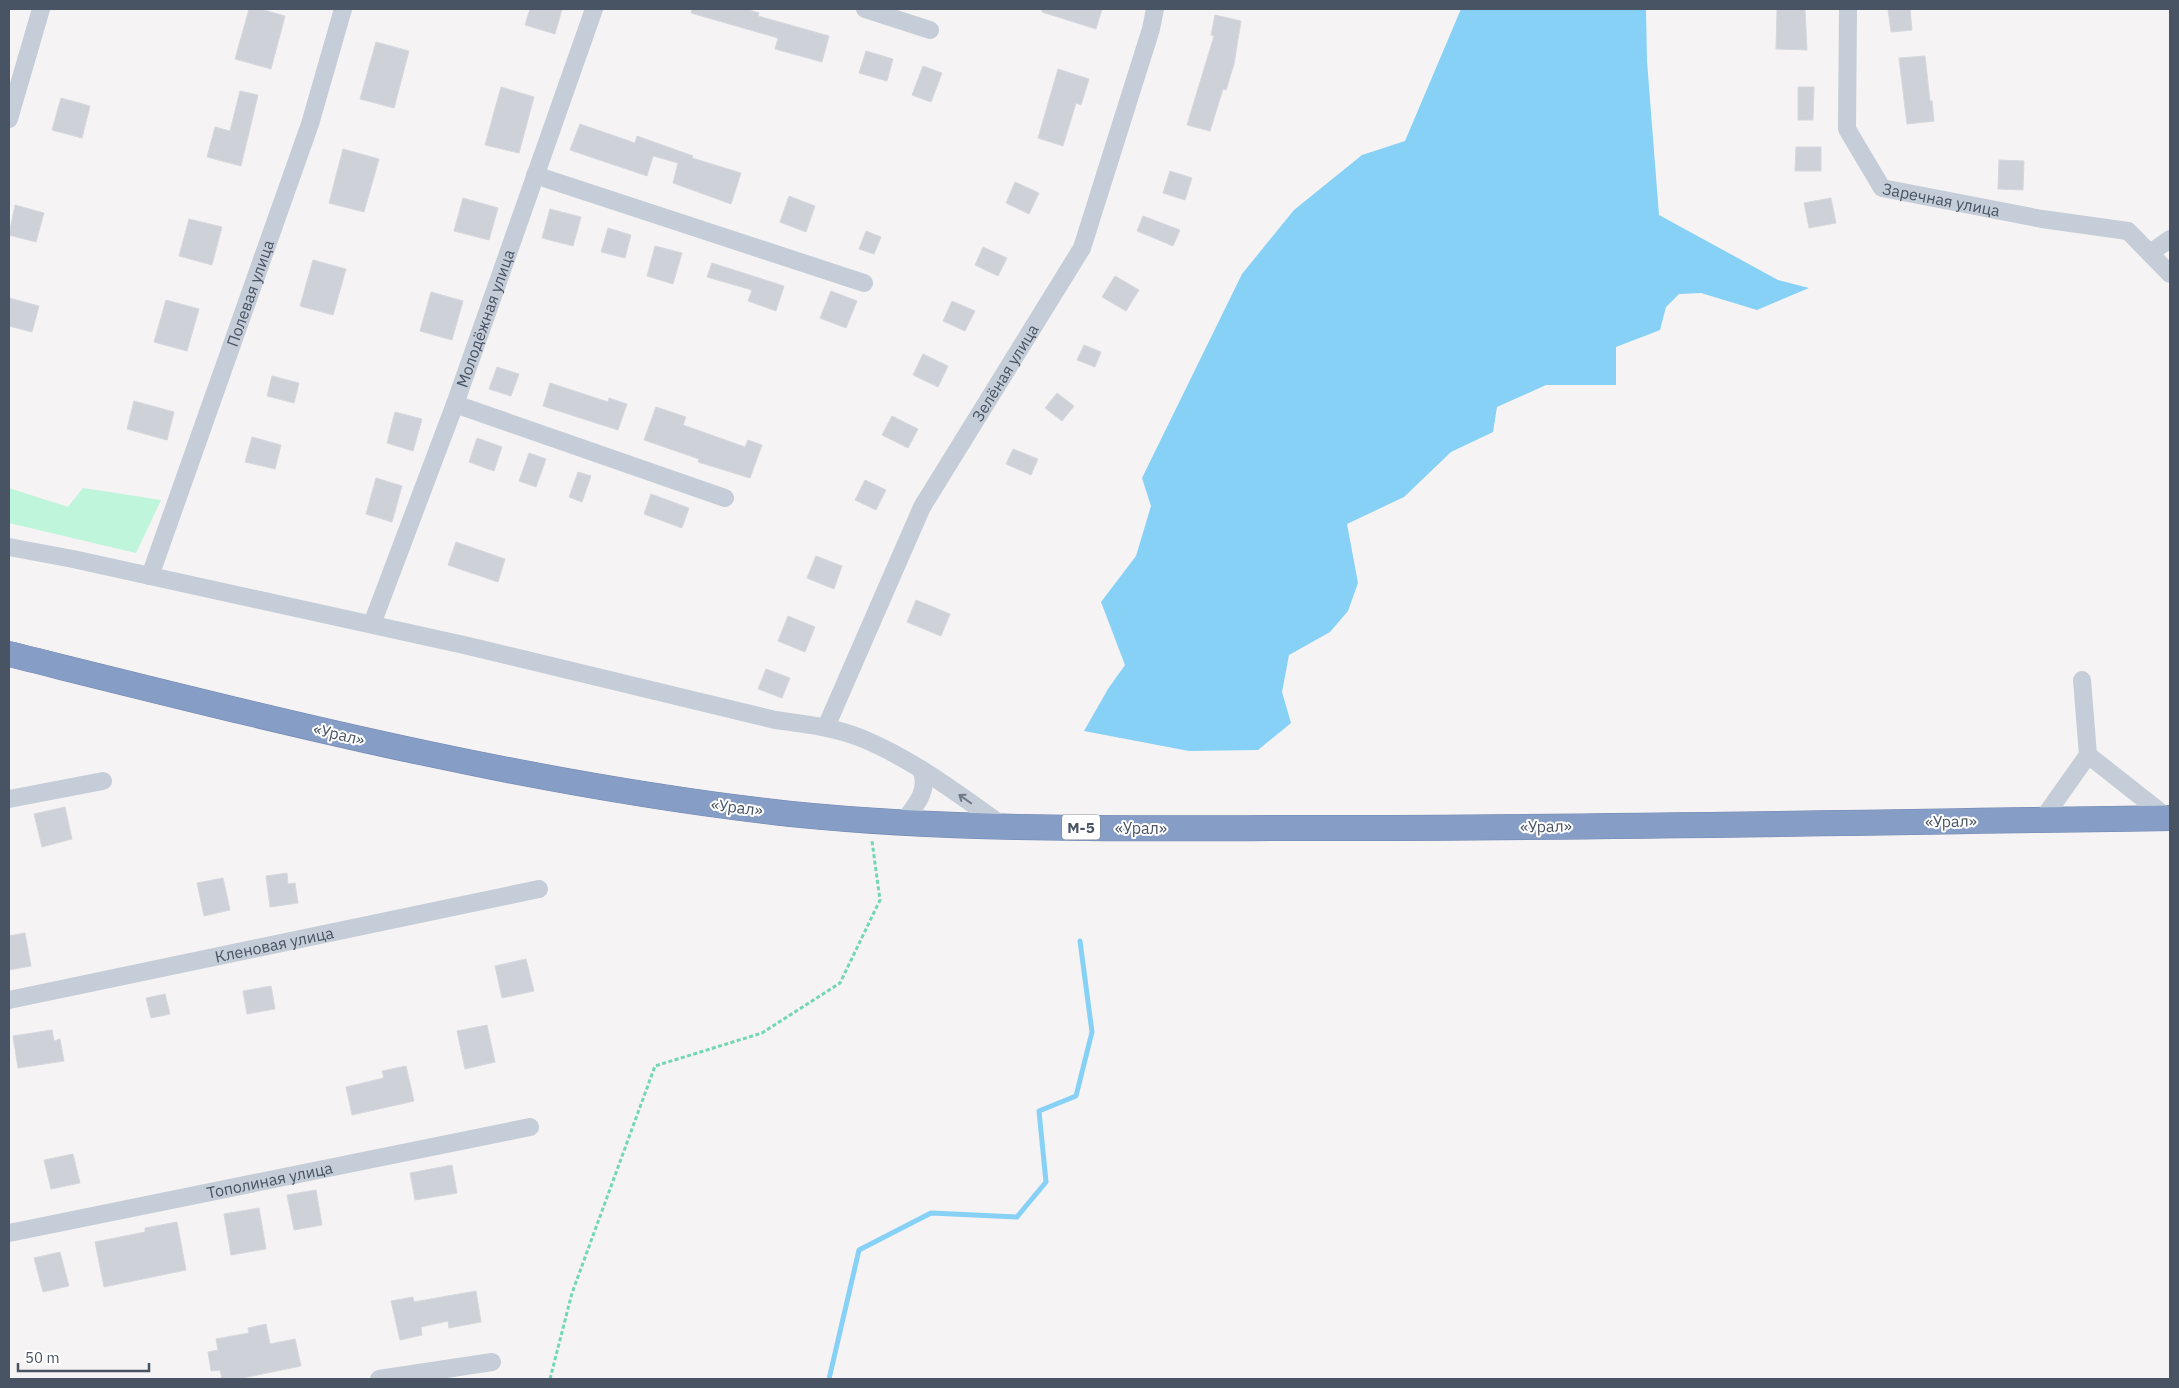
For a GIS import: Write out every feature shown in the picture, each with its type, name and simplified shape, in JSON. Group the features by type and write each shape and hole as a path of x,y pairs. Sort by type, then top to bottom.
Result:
{"highway":[{"name":"«Урал»","path":"9,654 413,751 589,786 794,814 869,820 1005,826 1434,828 2169,818"}],"street":[{"path":"9,119 41,9"},
{"name":"Полевая улица","path":"150,576 310,124 343,9"},
{"name":"Молодёжная улица","path":"372,624 455,404 594,9"},
{"path":"865,9 930,30"},
{"name":"Зелёная улица","path":"826,727 922,507 1082,248 1151,29 1154,9"},
{"name":"Заречная улица","path":"1848,9 1847,129 1882,188 2042,219 2128,230 2170,274"},
{"path":"535,175 864,283"},
{"path":"2150,253 2170,239"},
{"path":"455,404 725,498"},
{"path":"9,547 474,647 775,720 826,727 860,737 887,750 921,769 1005,826"},
{"path":"2042,820 2088,755 2082,680"},
{"path":"2088,755 2169,818"},
{"path":"904,822 918,802 924,789 924,777 921,769"},
{"path":"9,799 103,781"},
{"name":"Кленовая улица","path":"9,1000 539,889"},
{"name":"Тополиная улица","path":"9,1233 530,1127"},
{"path":"379,1379 492,1362"}],"path":[{"path":"550,1379 572,1293 655,1066 762,1032 840,983 880,900 869,820"}],"green space":[{"path":"9,488 68,507 83,488 161,500 136,553 9,523"}],"water":[{"path":"1461,9 1646,9 1647,61 1659,215 1778,280 1809,288 1757,310 1701,293 1679,294 1666,307 1660,330 1616,347 1616,385 1546,385 1497,407 1493,432 1451,452 1404,497 1347,524 1358,583 1348,611 1330,632 1289,655 1282,692 1291,723 1258,750 1189,751 1084,731 1108,689 1125,665 1101,602 1136,556 1151,506 1142,478 1242,274 1294,210 1362,155 1405,141"}],"building":[{"path":"249,9 260,9 285,16 271,69 235,59"},
{"path":"530,9 562,9 555,34 525,25"},
{"path":"692,9 746,9 759,13 758,16 829,36 822,62 775,49 778,38 691,13"},
{"path":"1042,9 1102,9 1096,29 1042,12"},
{"path":"1777,9 1805,9 1807,50 1776,49"},
{"path":"1888,9 1910,9 1912,30 1891,32"},
{"path":"1215,15 1241,21 1234,64 1226,90 1223,89 1210,131 1187,125 1214,36 1211,35"},
{"path":"376,42 409,51 394,108 360,99"},
{"path":"866,51 893,59 887,81 859,73"},
{"path":"1925,56 1934,121 1907,124 1899,58"},
{"path":"923,66 942,73 931,102 912,95"},
{"path":"1058,69 1089,79 1081,105 1076,103 1063,146 1038,138"},
{"path":"501,87 534,97 519,153 485,145"},
{"path":"1798,87 1814,87 1813,120 1798,120"},
{"path":"240,91 258,95 241,166 207,157 215,127 230,131"},
{"path":"61,98 90,106 82,138 52,130"},
{"path":"580,124 635,143 637,136 693,156 692,158 741,173 731,204 673,183 678,163 653,156 647,176 570,150"},
{"path":"1796,147 1821,147 1821,171 1795,171"},
{"path":"343,149 379,159 364,212 329,203"},
{"path":"1999,160 2024,161 2023,190 1998,189"},
{"path":"1170,171 1192,178 1185,200 1163,193"},
{"path":"1015,182 1039,193 1029,214 1006,203"},
{"path":"789,196 815,206 806,232 780,222"},
{"path":"463,198 498,208 489,240 454,231"},
{"path":"1831,198 1836,223 1809,228 1804,203"},
{"path":"15,205 44,213 36,242 9,235"},
{"path":"550,209 581,217 573,246 542,238"},
{"path":"1143,216 1180,230 1173,246 1137,231"},
{"path":"189,219 222,227 212,265 179,256"},
{"path":"608,228 631,235 625,258 601,252"},
{"path":"866,231 881,237 874,254 859,249"},
{"path":"655,246 682,253 673,284 647,276"},
{"path":"983,247 1007,258 998,276 975,265"},
{"path":"313,260 346,269 333,315 300,306"},
{"path":"712,263 784,286 776,311 748,301 752,290 707,277"},
{"path":"1115,276 1139,290 1126,311 1102,297"},
{"path":"831,291 857,301 846,328 820,318"},
{"path":"431,292 463,301 452,340 420,331"},
{"path":"9,298 39,306 32,332 9,326"},
{"path":"166,300 199,309 187,351 154,342"},
{"path":"952,301 975,311 965,331 943,321"},
{"path":"1084,345 1101,352 1095,367 1077,360"},
{"path":"923,354 948,366 938,387 913,375"},
{"path":"497,367 519,374 511,396 489,389"},
{"path":"272,376 299,383 294,403 267,396"},
{"path":"550,383 608,402 609,398 627,404 618,430 543,406"},
{"path":"1057,393 1074,406 1062,421 1045,408"},
{"path":"134,401 174,412 167,440 127,429"},
{"path":"656,407 686,417 683,425 745,447 748,440 762,445 750,478 698,462 699,459 644,440"},
{"path":"395,412 422,419 413,451 387,443"},
{"path":"892,416 918,429 908,448 882,435"},
{"path":"252,437 281,445 275,469 245,462"},
{"path":"477,438 502,447 494,471 469,462"},
{"path":"1013,449 1038,459 1031,475 1006,464"},
{"path":"529,453 546,459 536,487 519,481"},
{"path":"578,472 591,476 582,502 569,497"},
{"path":"376,478 402,486 392,522 366,514"},
{"path":"865,480 886,490 876,510 855,500"},
{"path":"651,494 689,508 682,528 644,514"},
{"path":"456,542 505,559 498,582 448,565"},
{"path":"816,556 842,566 834,589 807,578"},
{"path":"916,600 950,614 941,636 907,622"},
{"path":"788,616 815,627 805,652 778,641"},
{"path":"766,669 790,678 782,698 758,689"},
{"path":"65,807 72,839 42,847 34,814"},
{"path":"287,873 288,884 295,883 298,903 270,907 266,876"},
{"path":"223,878 230,910 204,916 197,883"},
{"path":"25,933 31,966 9,970 9,936"},
{"path":"526,959 534,991 502,998 495,966"},
{"path":"271,986 275,1009 247,1014 243,991"},
{"path":"165,994 170,1014 151,1018 146,998"},
{"path":"487,1025 495,1062 465,1069 457,1031"},
{"path":"52,1030 54,1041 60,1039 64,1061 18,1068 13,1036"},
{"path":"406,1066 414,1101 352,1115 346,1087 384,1078 382,1071"},
{"path":"73,1154 80,1183 51,1189 44,1160"},
{"path":"452,1165 457,1193 415,1200 410,1173"},
{"path":"316,1190 322,1225 294,1230 287,1195"},
{"path":"259,1208 266,1249 231,1255 224,1214"},
{"path":"177,1222 186,1270 104,1287 95,1242 145,1232 145,1228"},
{"path":"60,1252 69,1286 43,1292 34,1258"},
{"path":"476,1291 481,1322 449,1328 448,1321 421,1327 422,1335 400,1340 391,1301 413,1297 414,1302"},
{"path":"266,1324 270,1344 295,1339 301,1366 238,1379 222,1379 220,1370 211,1371 208,1352 218,1350 216,1339 249,1333 248,1328"}],"waterway":[{"path":"829,1379 859,1250 931,1213 1017,1217 1046,1182 1039,1111 1076,1096 1092,1032 1080,941"}]}
